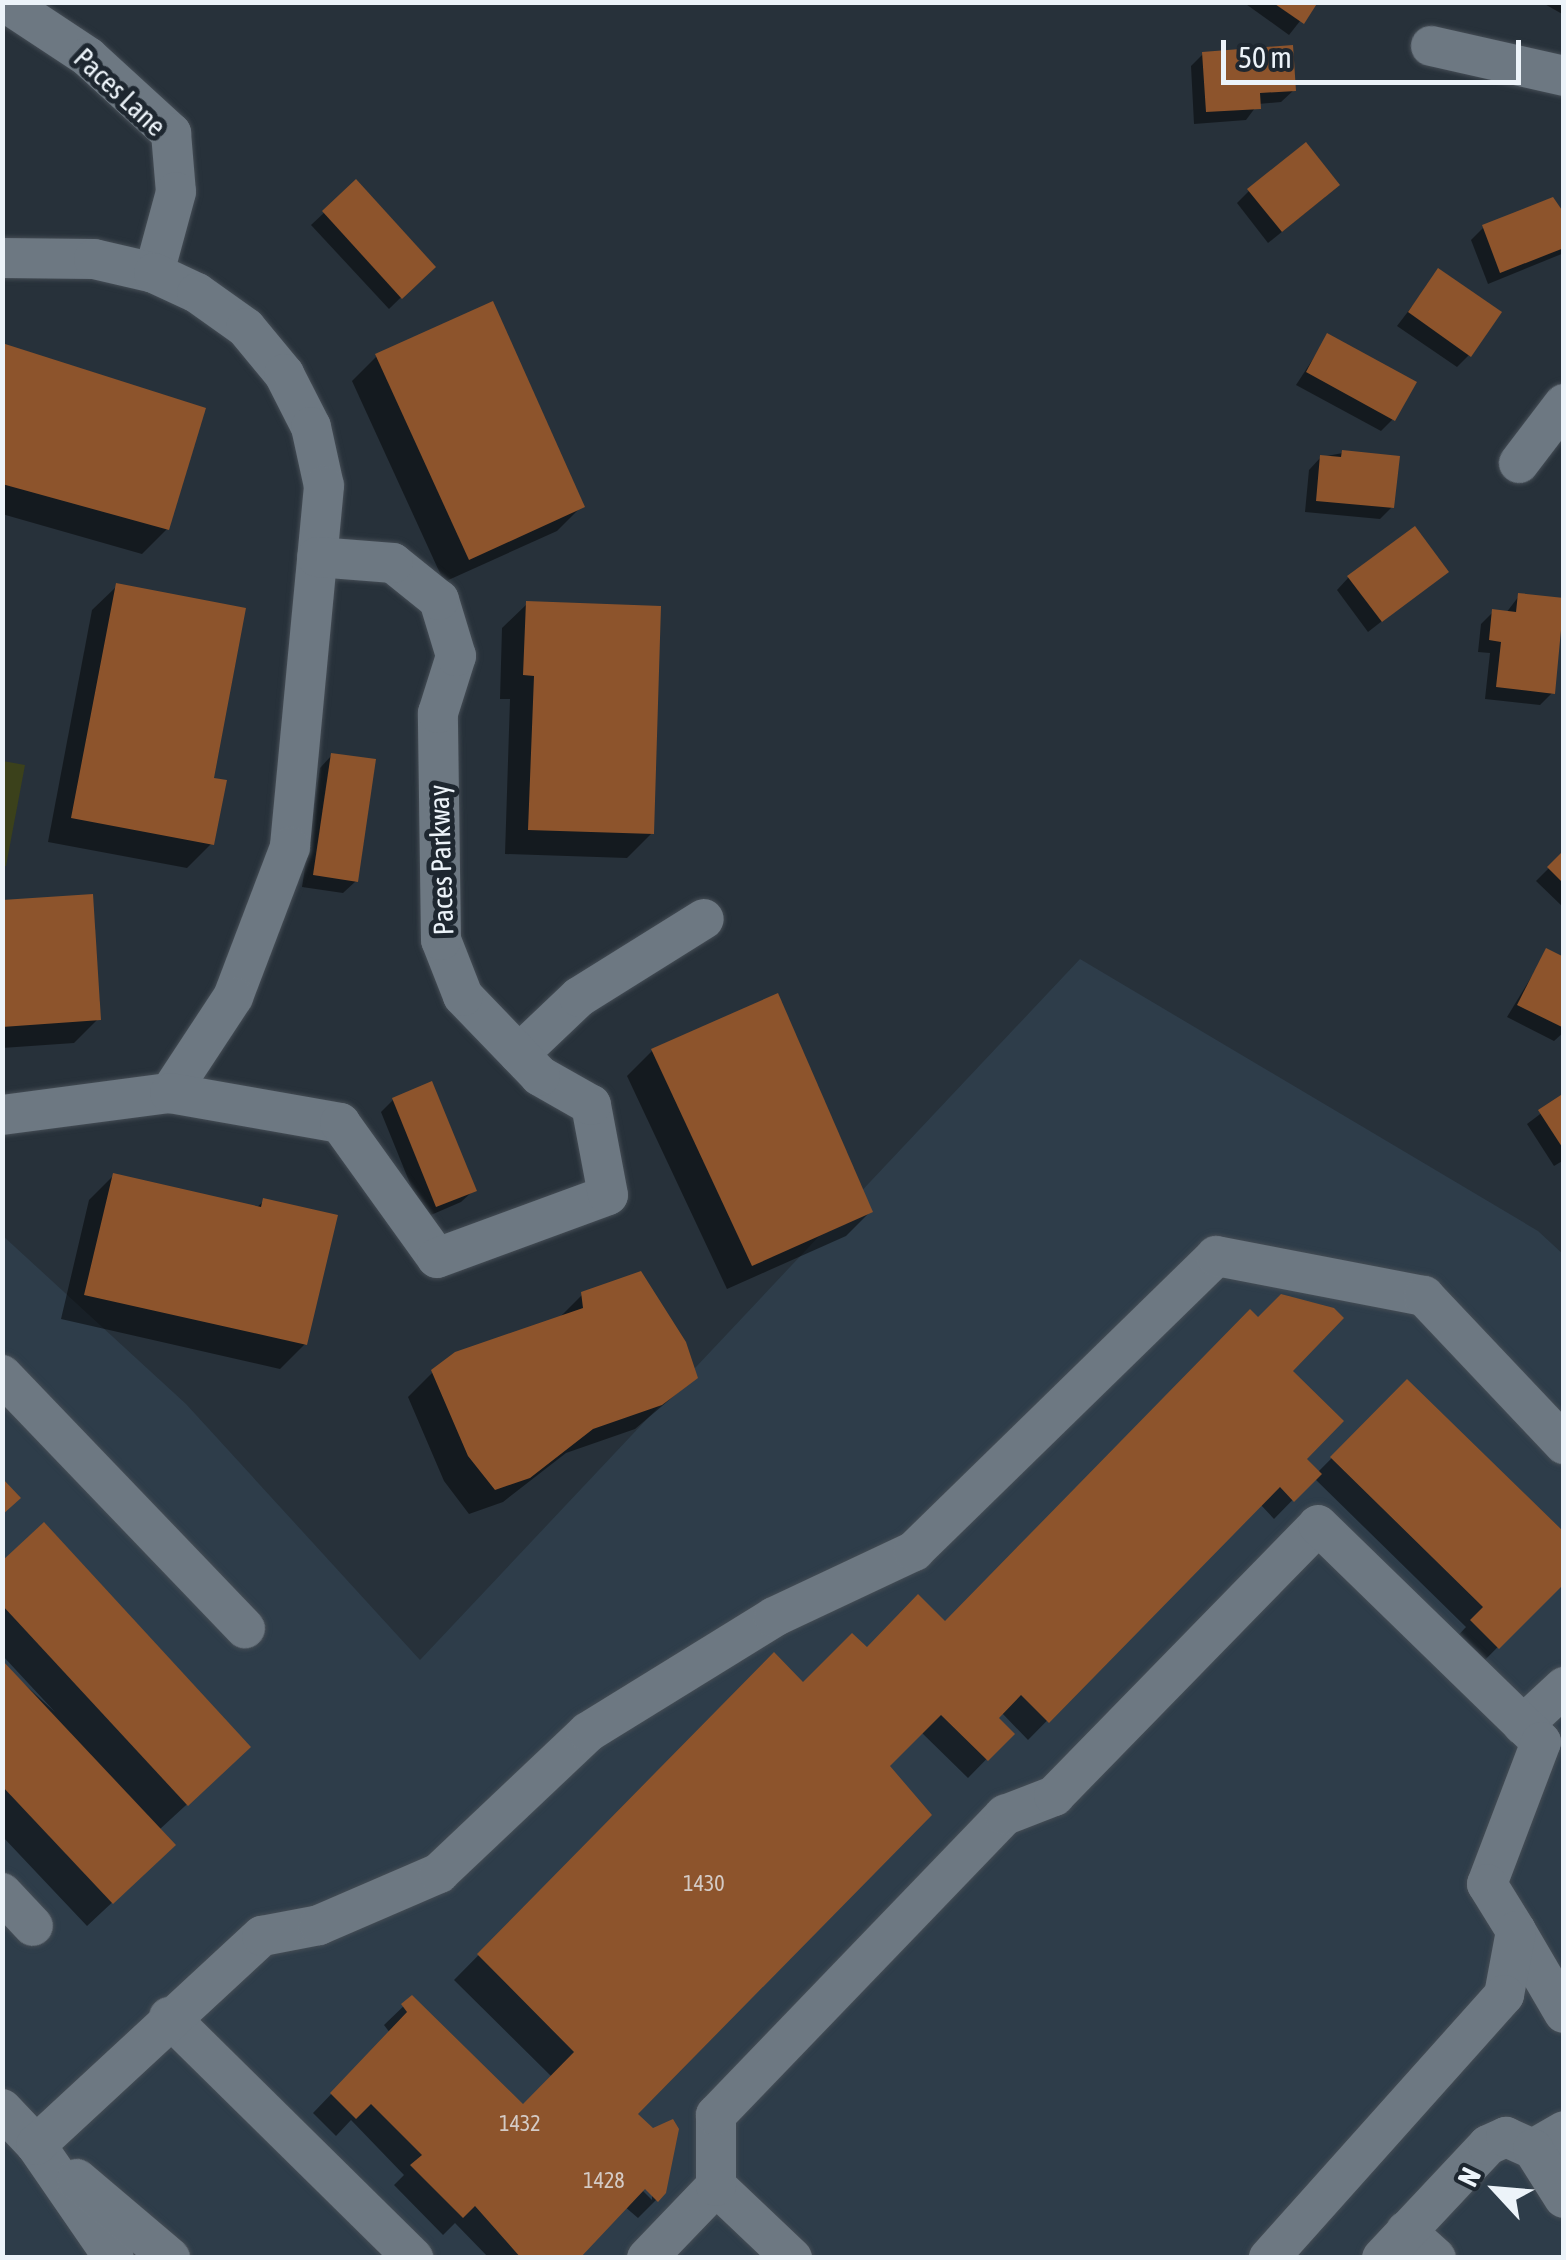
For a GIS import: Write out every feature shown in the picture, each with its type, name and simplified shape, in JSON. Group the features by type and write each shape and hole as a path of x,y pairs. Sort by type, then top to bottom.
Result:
{"street":[{"name":"Paces Lane","path":"5,2 88,57 171,134 176,192 154,273"},
{"path":"1431,46 1564,76"},
{"path":"2,258 94,260 154,273 197,293 246,328 284,374 311,427 324,486 290,847 233,997 170,1093 2,1115"},
{"path":"1519,462 1564,404"},
{"name":"Paces Parkway","path":"170,1093 340,1123 437,1258 608,1195 590,1106 540,1076 463,996 442,940 438,713 456,656 439,600 393,563 317,558"},
{"path":"519,1054 579,997 704,919"},
{"path":"16,2132 169,2016 262,1936 319,1925 439,1874 588,1732 774,1617 914,1551 1216,1256 1424,1296 1564,1444"},
{"path":"2,1375 246,1628"},
{"path":"647,2258 716,2186 716,2115 1006,1814 1054,1796 1318,1525 1541,1742 1487,1884 1564,2013"},
{"path":"1523,1725 1564,1687"},
{"path":"2,1893 33,1926"},
{"path":"1269,2258 1504,1995 1516,1931"},
{"path":"169,2016 413,2258"},
{"path":"16,2132 114,2258"},
{"path":"16,2132 170,2258"},
{"path":"1436,2258 1394,2244 1488,2145 1506,2137 1548,2140 1564,2198"},
{"path":"716,2186 792,2258"}],"shaded area":[{"path":"1080,959 1538,1231 1564,1255 1563,2257 3,2257 2,1235 186,1404 420,1660"}],"green space":[{"path":"3,761 25,765 6,866 2,866"}],"building":[{"path":"1272,2 1318,2 1304,24"},
{"path":"1293,45 1296,91 1260,93 1261,109 1206,112 1202,52"},
{"path":"1306,142 1340,185 1282,232 1247,189"},
{"path":"356,179 436,267 402,299 322,211"},
{"path":"1553,197 1564,213 1564,248 1500,273 1482,225"},
{"path":"1438,268 1502,312 1471,357 1408,312"},
{"path":"493,301 585,507 469,560 375,354"},
{"path":"1327,333 1417,382 1395,421 1306,372"},
{"path":"2,343 206,408 169,530 2,484"},
{"path":"1342,450 1400,456 1394,508 1316,501 1320,455 1341,457"},
{"path":"1415,526 1449,572 1382,622 1347,576"},
{"path":"116,583 246,608 214,778 227,780 214,845 71,818"},
{"path":"1518,593 1564,598 1555,694 1496,687 1501,642 1489,640 1492,609 1516,612"},
{"path":"526,601 661,606 654,834 528,830 534,676 523,675"},
{"path":"331,753 376,759 358,882 313,875"},
{"path":"1564,850 1564,884 1547,867"},
{"path":"93,894 101,1020 2,1027 2,900"},
{"path":"1546,948 1564,957 1564,1028 1517,1005"},
{"path":"778,993 873,1212 752,1266 651,1049"},
{"path":"432,1081 477,1191 436,1207 392,1098"},
{"path":"1564,1093 1564,1150 1538,1110"},
{"path":"113,1173 261,1207 263,1198 338,1215 307,1345 84,1295"},
{"path":"641,1271 686,1342 698,1378 662,1405 593,1429 530,1478 495,1490 468,1456 431,1370 455,1352 583,1308 581,1292"},
{"path":"1281,1294 1334,1308 1344,1318 1293,1371 1344,1421 1307,1459 1322,1474 1294,1502 1280,1487 1049,1723 1021,1695 999,1718 1015,1734 988,1761 941,1715 890,1766 932,1815 638,2114 653,2128 673,2119 679,2129 666,2193 658,2202 645,2189 580,2258 521,2258 475,2206 463,2218 410,2165 422,2155 371,2104 356,2119 330,2093 407,2012 401,2004 412,1995 523,2104 574,2052 477,1954 774,1652 803,1682 852,1633 867,1647 918,1594 945,1621 1250,1309 1258,1317"},
{"path":"1407,1379 1564,1532 1564,1584 1499,1649 1470,1620 1483,1607 1330,1457"},
{"path":"2,1478 21,1498 2,1515"},
{"path":"44,1522 251,1747 188,1806 2,1605 2,1561"},
{"path":"2,1660 176,1845 113,1904 2,1786"}]}
